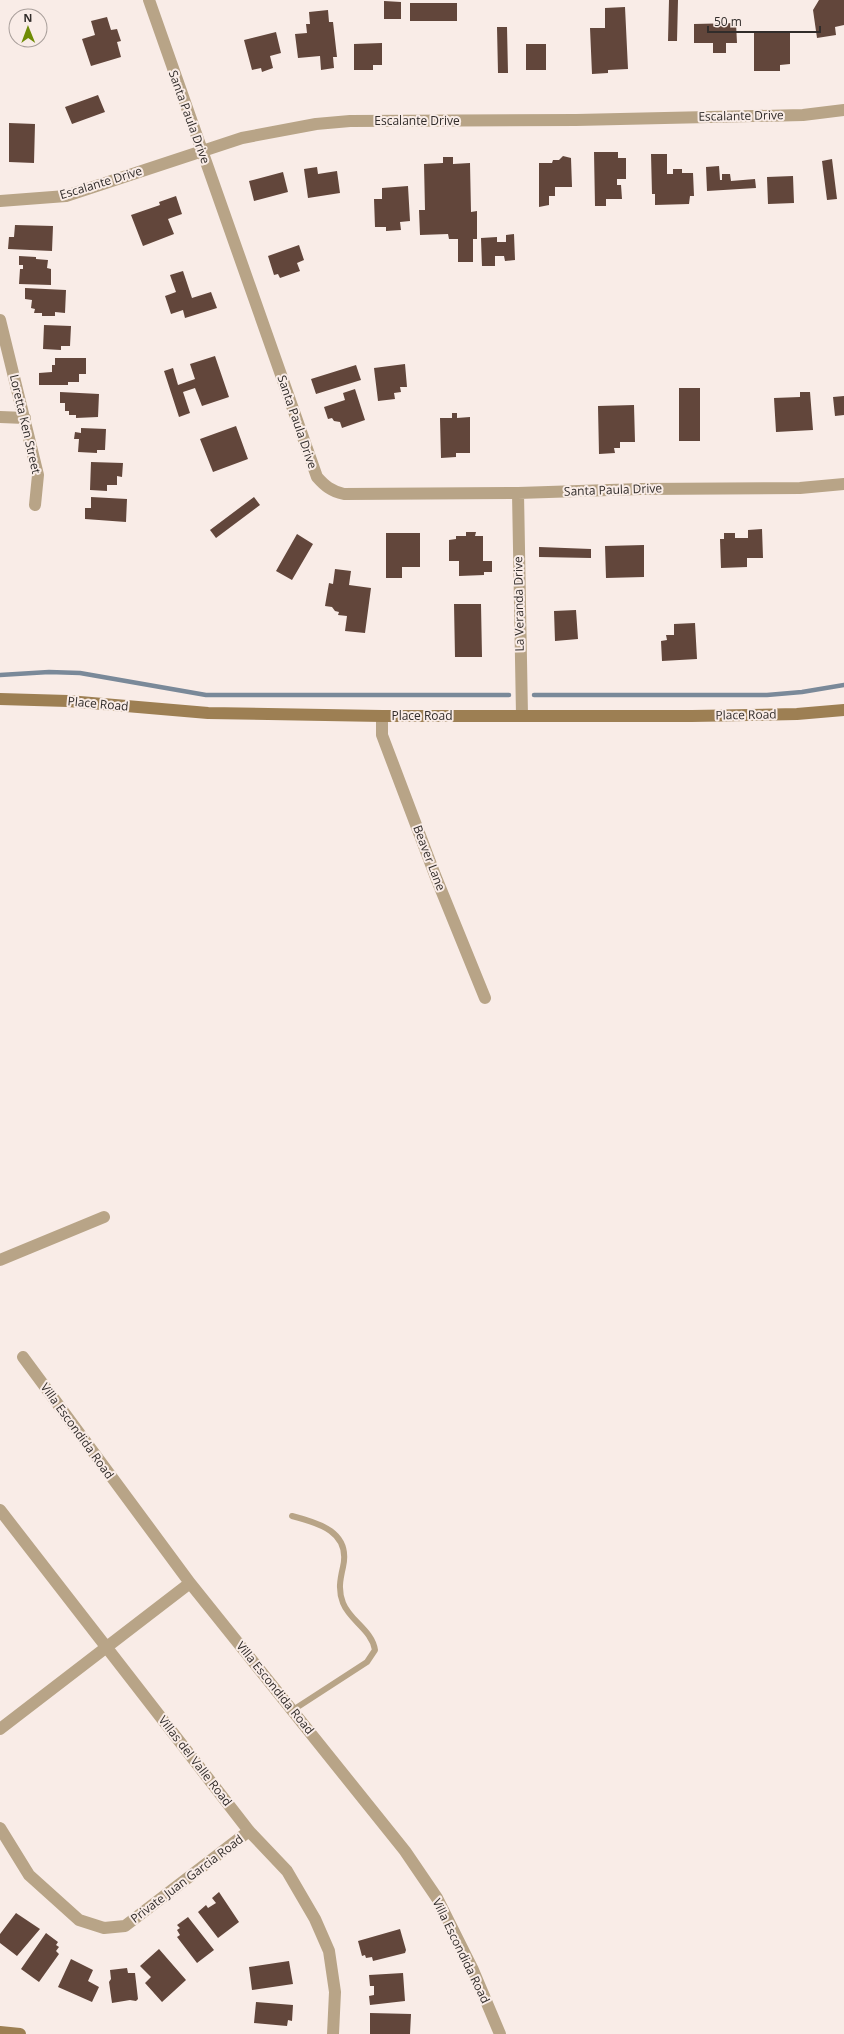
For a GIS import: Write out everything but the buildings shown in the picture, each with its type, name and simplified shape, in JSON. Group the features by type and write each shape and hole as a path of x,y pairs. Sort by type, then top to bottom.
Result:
{"street":[{"name":"Santa Paula Drive","path":"149,0 317,477 324,485 333,491 344,494 518,493 640,489 800,488 844,484"},
{"name":"Escalante Drive","path":"0,201 66,196 202,151 262,133 316,124 343,122 576,120 803,114 844,110"},
{"name":"Loretta Ken Street","path":"0,320 38,474 35,505"},
{"path":"0,417 25,418"},
{"name":"La Veranda Drive","path":"518,493 522,715"},
{"name":"Place Road","path":"0,699 68,701 208,713 382,716 692,716 797,714 844,710"},
{"name":"Beaver Lane","path":"382,716 382,735 435,875 485,998"},
{"path":"0,1260 104,1218"},
{"name":"Villa Escondida Road","path":"23,1357 190,1583 405,1851 436,1898 473,1970 500,2034"},
{"name":"Villas del Valle Road","path":"0,1510 250,1831 287,1871 315,1919 328,1951 335,1992 333,2034"},
{"path":"0,1730 190,1583"},
{"name":"Private Juan Garcia Road","path":"0,1828 29,1875 79,1920 104,1928 125,1926 250,1831"},
{"path":"0,2032 20,2034"}],"lane":[{"path":"292,1516 324,1527 340,1540 344,1548 339,1588 343,1604 370,1636 374,1643 375,1650 367,1662 293,1710"}],"waterway":[{"path":"0,675 49,672 80,673 206,695 509,695"},
{"path":"534,695 767,695 802,692 844,685"}]}
